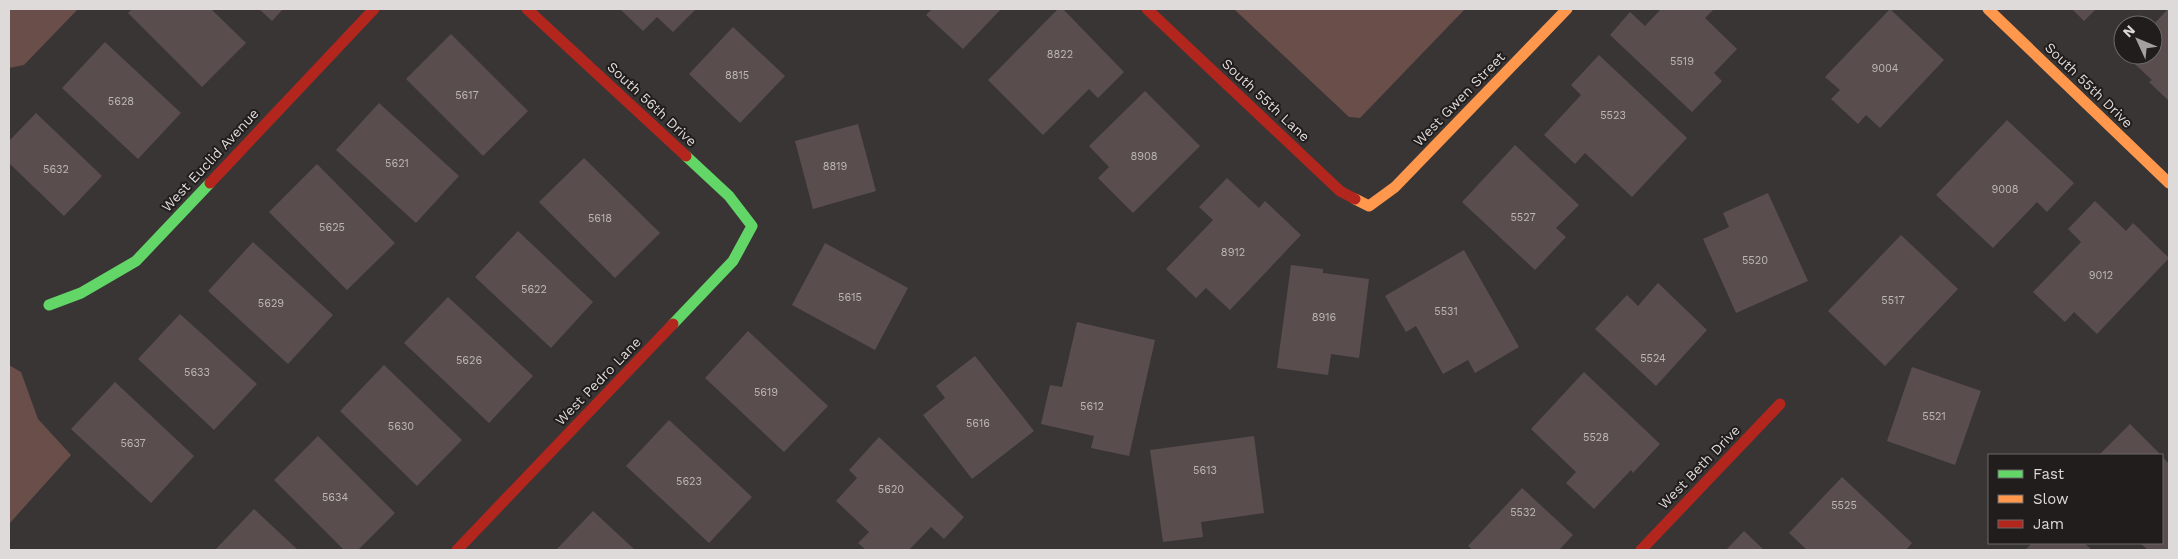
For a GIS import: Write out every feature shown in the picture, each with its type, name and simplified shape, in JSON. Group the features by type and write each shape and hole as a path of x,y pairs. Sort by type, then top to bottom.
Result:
{"street":[{"name":"West Euclid Avenue","path":"49,305 81,293 136,261 374,9"},
{"name":"South 56th Drive","path":"527,9 729,196 752,226"},
{"name":"South 55th Lane","path":"1147,9 1340,191 1369,206"},
{"name":"West Gwen Street","path":"1369,206 1395,187 1567,9"},
{"name":"South 55th Drive","path":"1988,9 2169,182"},
{"name":"West Pedro Lane","path":"457,550 733,261 752,226"},
{"name":"West Beth Drive","path":"1641,550 1780,404"}],"shaded area":[{"path":"9,9 78,9 24,65 9,68"},
{"path":"1234,9 1465,9 1360,118 1349,117"},
{"path":"9,365 21,372 38,419 71,455 9,524"}],"building":[{"path":"132,9 211,9 246,43 202,87 128,13"},
{"path":"259,9 283,9 272,21"},
{"path":"620,9 696,9 673,32 657,17 643,31"},
{"path":"932,9 1001,9 963,49 926,15"},
{"path":"1058,9 1063,9 1124,72 1098,98 1089,89 1043,135 988,80"},
{"path":"1661,9 1714,9 1705,18 1737,49 1714,73 1722,81 1692,112 1610,35 1630,12 1645,26"},
{"path":"1890,9 1944,60 1880,128 1866,115 1858,124 1831,99 1840,90 1825,77"},
{"path":"2072,9 2096,9 2084,21"},
{"path":"2169,9 2169,101 2149,82 2152,80 2136,65 2163,65 2162,15"},
{"path":"733,27 785,76 740,123 689,74"},
{"path":"451,34 528,111 483,156 406,79"},
{"path":"105,42 181,113 138,159 62,88"},
{"path":"1599,55 1687,138 1632,197 1585,153 1575,164 1544,135 1581,95 1571,85"},
{"path":"1145,91 1200,146 1133,213 1098,178 1109,167 1089,146"},
{"path":"379,103 459,176 416,223 336,150"},
{"path":"36,113 102,176 64,216 9,163 9,141"},
{"path":"2007,120 2074,183 2047,212 2037,202 1993,248 1936,195"},
{"path":"858,124 876,191 813,209 795,141"},
{"path":"1515,145 1579,205 1556,228 1566,237 1535,270 1462,202"},
{"path":"584,158 660,233 615,278 539,202"},
{"path":"317,164 395,243 347,290 269,212"},
{"path":"1227,178 1259,208 1265,201 1301,235 1230,310 1206,288 1196,298 1166,269 1213,220 1199,207"},
{"path":"1768,193 1808,281 1736,313 1703,239 1729,227 1723,213"},
{"path":"2095,201 2126,231 2133,223 2169,258 2097,334 2074,312 2065,322 2033,292 2081,242 2068,229"},
{"path":"518,231 593,302 551,348 475,277"},
{"path":"1901,235 1958,289 1885,366 1828,311"},
{"path":"253,242 333,315 288,364 208,291"},
{"path":"825,243 908,288 875,350 792,305"},
{"path":"1464,250 1519,347 1475,373 1468,360 1443,374 1416,326 1406,332 1385,296"},
{"path":"1291,265 1323,269 1323,273 1369,279 1359,358 1331,354 1328,375 1277,368"},
{"path":"1658,283 1707,330 1656,386 1595,329 1627,295 1638,306"},
{"path":"448,297 533,376 489,423 404,343"},
{"path":"180,314 257,384 214,430 138,359"},
{"path":"1077,322 1155,340 1129,456 1091,448 1094,436 1041,424 1050,385 1062,387"},
{"path":"748,331 828,406 784,452 705,378"},
{"path":"975,356 1034,431 972,479 923,415 945,398 936,386"},
{"path":"384,365 462,440 417,486 340,411"},
{"path":"1912,367 1981,391 1955,465 1887,441"},
{"path":"1584,372 1660,444 1633,473 1631,470 1594,509 1566,483 1576,472 1531,429"},
{"path":"115,382 194,456 151,503 71,429"},
{"path":"669,420 752,497 709,543 626,466"},
{"path":"2130,424 2160,454 2100,454"},
{"path":"318,436 395,513 358,550 344,550 274,480"},
{"path":"1254,436 1264,513 1201,522 1203,537 1163,542 1150,450"},
{"path":"879,437 964,517 944,539 931,527 909,550 866,550 858,543 869,532 836,501 857,478 849,470"},
{"path":"2163,457 2169,464 2169,550 2148,550 2141,544 2163,544"},
{"path":"1842,477 1912,543 1906,550 1807,550 1789,533"},
{"path":"1522,488 1573,535 1559,550 1473,550 1468,546"},
{"path":"254,509 298,550 215,550"},
{"path":"593,511 635,550 556,550"},
{"path":"1744,531 1764,550 1726,550"},
{"path":"2031,544 2085,544 2092,550 2025,550"}],"traffic: fast":[{"path":"673,324 733,261 752,226 729,196 686,156"},
{"path":"49,305 81,293 136,261 210,183"}],"traffic: slow":[{"path":"1355,199 1369,206 1395,187 1567,9"},
{"path":"1988,9 2169,183"}],"traffic: jam":[{"path":"210,183 374,9"},
{"path":"527,9 686,156"},
{"path":"1147,9 1340,191 1355,199"},
{"path":"457,550 673,324"},
{"path":"1641,550 1780,404"}]}
